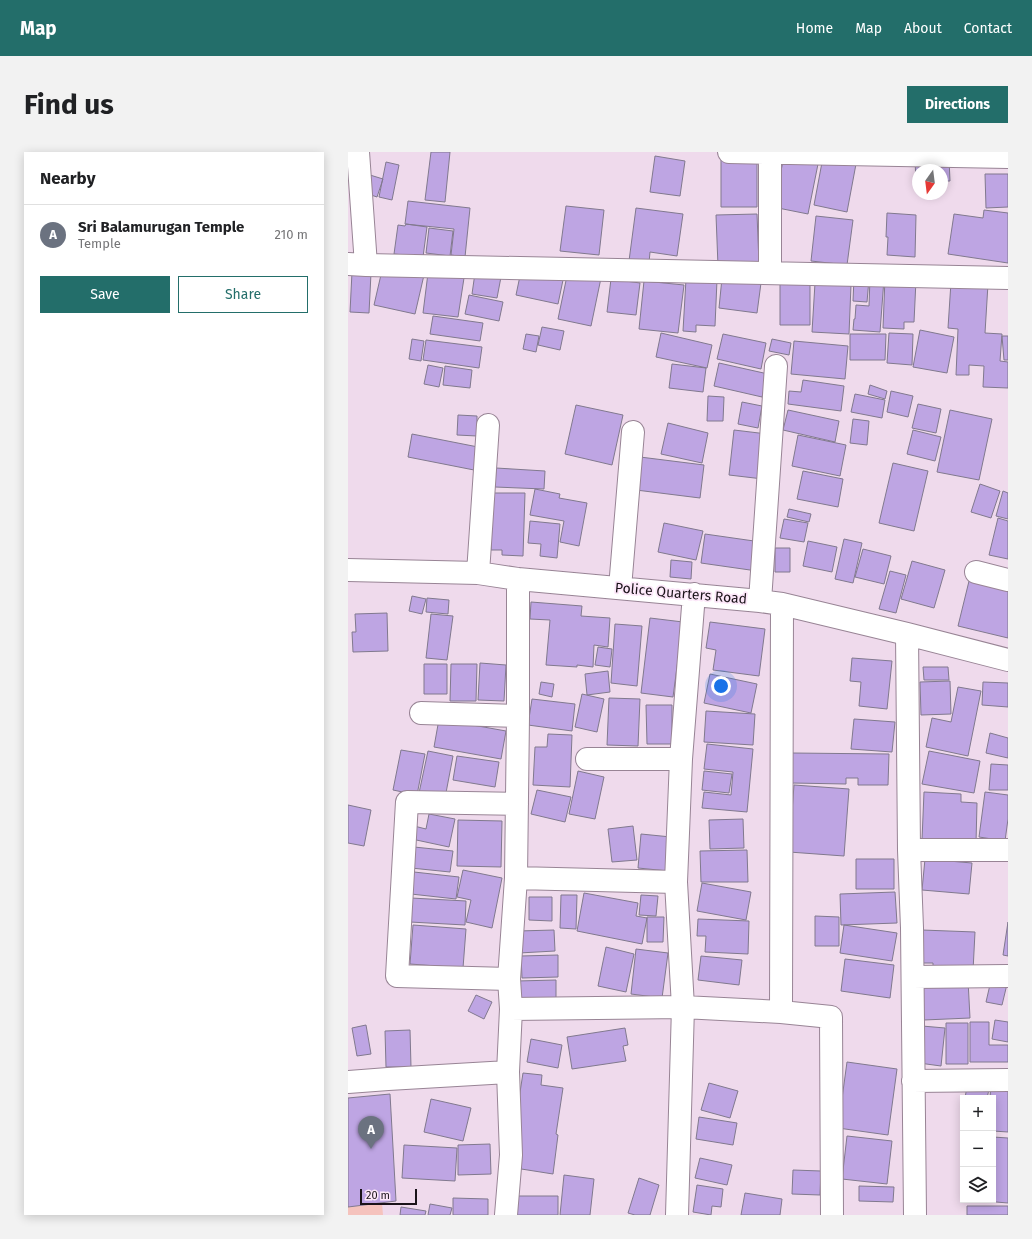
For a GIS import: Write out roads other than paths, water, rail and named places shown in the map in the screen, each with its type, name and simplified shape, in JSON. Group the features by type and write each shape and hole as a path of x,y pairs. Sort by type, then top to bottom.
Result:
{"street":[{"path":"358,152 357,264 1008,278"},
{"path":"729,152 1008,157"},
{"path":"770,153 770,273"},
{"path":"760,601 776,366"},
{"path":"478,573 488,425"},
{"path":"620,588 633,432"},
{"name":"Police Quarters Road","path":"348,570 478,573 518,579 760,601 782,604 1008,660"},
{"path":"976,572 1008,580"},
{"path":"506,1215 511,1155 508,1072 511,1009 509,979 516,878 518,579"},
{"path":"677,1215 683,1007 676,882 681,759 694,594"},
{"path":"781,1012 782,604"},
{"path":"907,634 909,850 913,977 915,1215"},
{"path":"421,713 518,716"},
{"path":"587,760 681,759"},
{"path":"509,979 397,976 408,802 517,804"},
{"path":"909,850 1008,850"},
{"path":"516,878 676,882"},
{"path":"913,977 1008,976"},
{"path":"511,1009 683,1007 781,1012 831,1017 832,1215"},
{"path":"348,1082 508,1072"},
{"path":"914,1081 1008,1080"}],"place":[{"name":"Sri Balamurugan Temple","path":"371,1149"}]}
